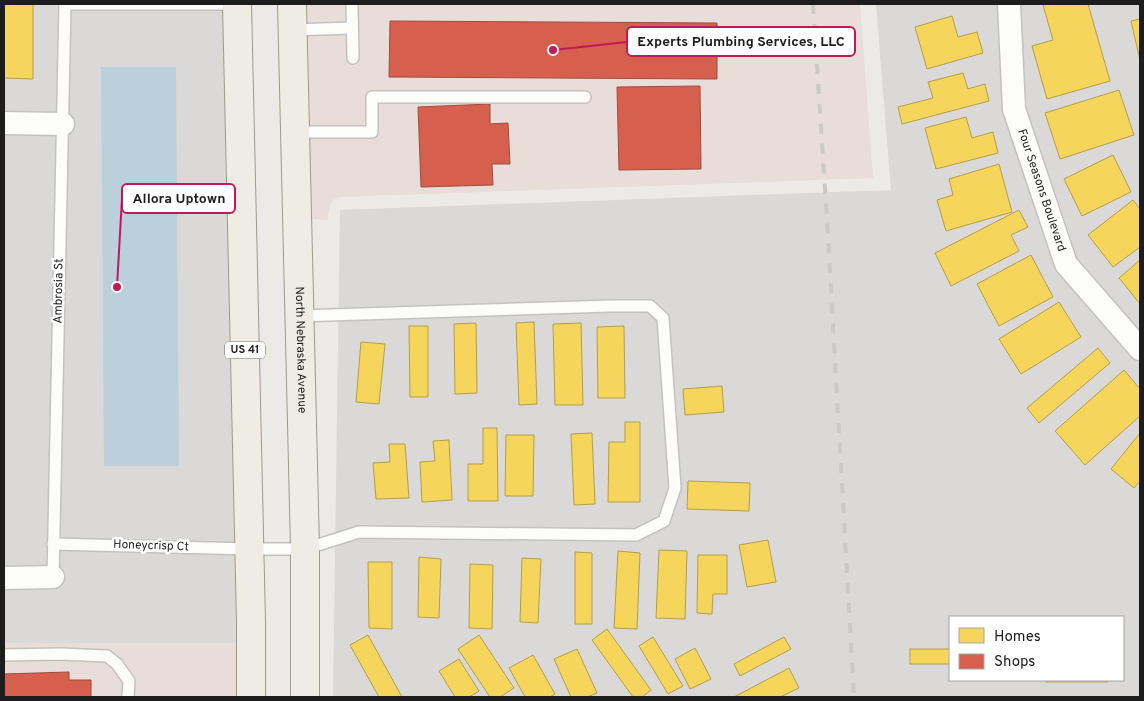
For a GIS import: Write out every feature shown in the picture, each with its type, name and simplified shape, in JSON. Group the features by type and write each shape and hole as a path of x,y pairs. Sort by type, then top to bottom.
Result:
{"main road":[{"name":"US 41","path":"238,4 251,697"},
{"name":"North Nebraska Avenue","path":"292,17 305,549 305,697"}],"street":[{"name":"Four Seasons Boulevard","path":"1009,4 1014,109 1066,264 1140,349"},
{"path":"4,123 63,124"},
{"path":"4,578 53,577"}],"lane":[{"path":"65,4 238,4"},
{"name":"Ambrosia St","path":"53,577 65,4"},
{"path":"352,4 353,58"},
{"path":"292,17 352,28"},
{"path":"294,132 372,132 372,97 585,97"},
{"name":"Honeycrisp Ct","path":"53,544 305,549 359,532 636,535 664,521 675,488 663,318 650,306 299,316"},
{"path":"4,655 60,654 107,656 117,664 129,681 128,697"}],"shaded area":[{"path":"4,4 224,4 237,643 4,643"},
{"path":"305,4 860,4 873,178 340,197 331,203 328,220 310,219"},
{"path":"876,4 1140,4 1140,697 333,697 340,210 891,190"},
{"path":"4,643 237,643 238,697 4,697"}],"water":[{"path":"101,67 176,67 179,466 104,466"}],"building: Homes":[{"path":"4,4 33,4 33,79 4,78"},
{"path":"1088,4 1110,81 1047,99 1032,46 1053,40 1043,5"},
{"path":"952,16 958,37 977,32 983,53 927,69 915,27"},
{"path":"1140,19 1140,60 1131,21"},
{"path":"963,73 968,89 985,84 989,101 902,124 898,107 933,98 928,82"},
{"path":"1119,90 1134,135 1060,159 1045,113"},
{"path":"966,117 972,138 993,132 998,153 936,169 925,128"},
{"path":"1113,155 1131,192 1082,216 1064,179"},
{"path":"999,164 1012,212 946,231 937,200 953,195 949,179"},
{"path":"1133,200 1140,209 1140,247 1113,267 1088,235"},
{"path":"1019,210 1028,227 1011,235 1019,251 951,286 935,253"},
{"path":"1031,255 1053,297 999,326 977,284"},
{"path":"1140,260 1140,304 1119,278"},
{"path":"1059,302 1081,337 1021,374 999,339"},
{"path":"534,322 537,404 519,405 516,323"},
{"path":"476,323 477,393 455,394 454,324"},
{"path":"581,323 583,405 555,405 553,324"},
{"path":"409,326 428,326 428,397 410,397"},
{"path":"624,326 625,398 598,398 597,327"},
{"path":"361,342 385,344 379,404 356,402"},
{"path":"1098,348 1110,363 1039,423 1027,408"},
{"path":"1124,370 1140,389 1140,416 1085,465 1055,431"},
{"path":"722,386 724,412 685,415 683,389"},
{"path":"625,422 640,422 640,502 608,502 609,442 625,442"},
{"path":"483,428 497,428 498,501 468,501 468,464 483,464"},
{"path":"592,433 595,504 574,505 571,434"},
{"path":"1140,433 1140,481 1134,488 1111,469"},
{"path":"506,435 534,435 533,496 505,496"},
{"path":"449,440 452,500 422,502 420,462 435,461 433,441"},
{"path":"389,444 405,444 409,498 376,499 373,463 390,462"},
{"path":"688,481 750,483 749,511 687,509"},
{"path":"768,540 776,582 747,587 739,545"},
{"path":"659,550 687,551 685,619 656,618"},
{"path":"618,551 640,553 637,629 614,628"},
{"path":"575,552 592,553 592,624 575,624"},
{"path":"698,555 727,555 727,594 713,594 712,614 697,613"},
{"path":"419,557 441,559 439,618 418,617"},
{"path":"522,558 541,559 538,623 520,622"},
{"path":"368,562 392,562 392,629 369,628"},
{"path":"470,564 493,565 492,629 469,628"},
{"path":"607,629 651,690 642,697 633,697 592,640"},
{"path":"368,635 402,697 379,697 350,645"},
{"path":"479,635 514,688 500,697 490,697 458,649"},
{"path":"653,637 683,686 668,694 639,646"},
{"path":"784,637 791,649 740,676 734,664"},
{"path":"695,648 711,679 690,689 675,659"},
{"path":"577,649 597,693 587,697 571,697 554,659"},
{"path":"910,649 949,649 949,664 910,664"},
{"path":"533,655 555,694 550,697 525,697 509,668"},
{"path":"459,659 479,691 469,697 455,697 439,671"},
{"path":"789,668 799,688 780,697 734,697"},
{"path":"1046,681 1107,681 1107,682"}],"building: Shops":[{"path":"390,21 717,23 717,79 389,77"},
{"path":"700,86 701,169 619,170 617,87"},
{"path":"490,104 490,124 508,123 510,164 492,164 493,185 421,187 418,107"},
{"path":"69,672 69,680 91,680 91,697 4,697 4,674"}],"railway":[{"path":"813,4 854,697"}],"place":[{"name":"Experts Plumbing Services, LLC","path":"553,50"},
{"name":"Allora Uptown","path":"117,287"}]}
